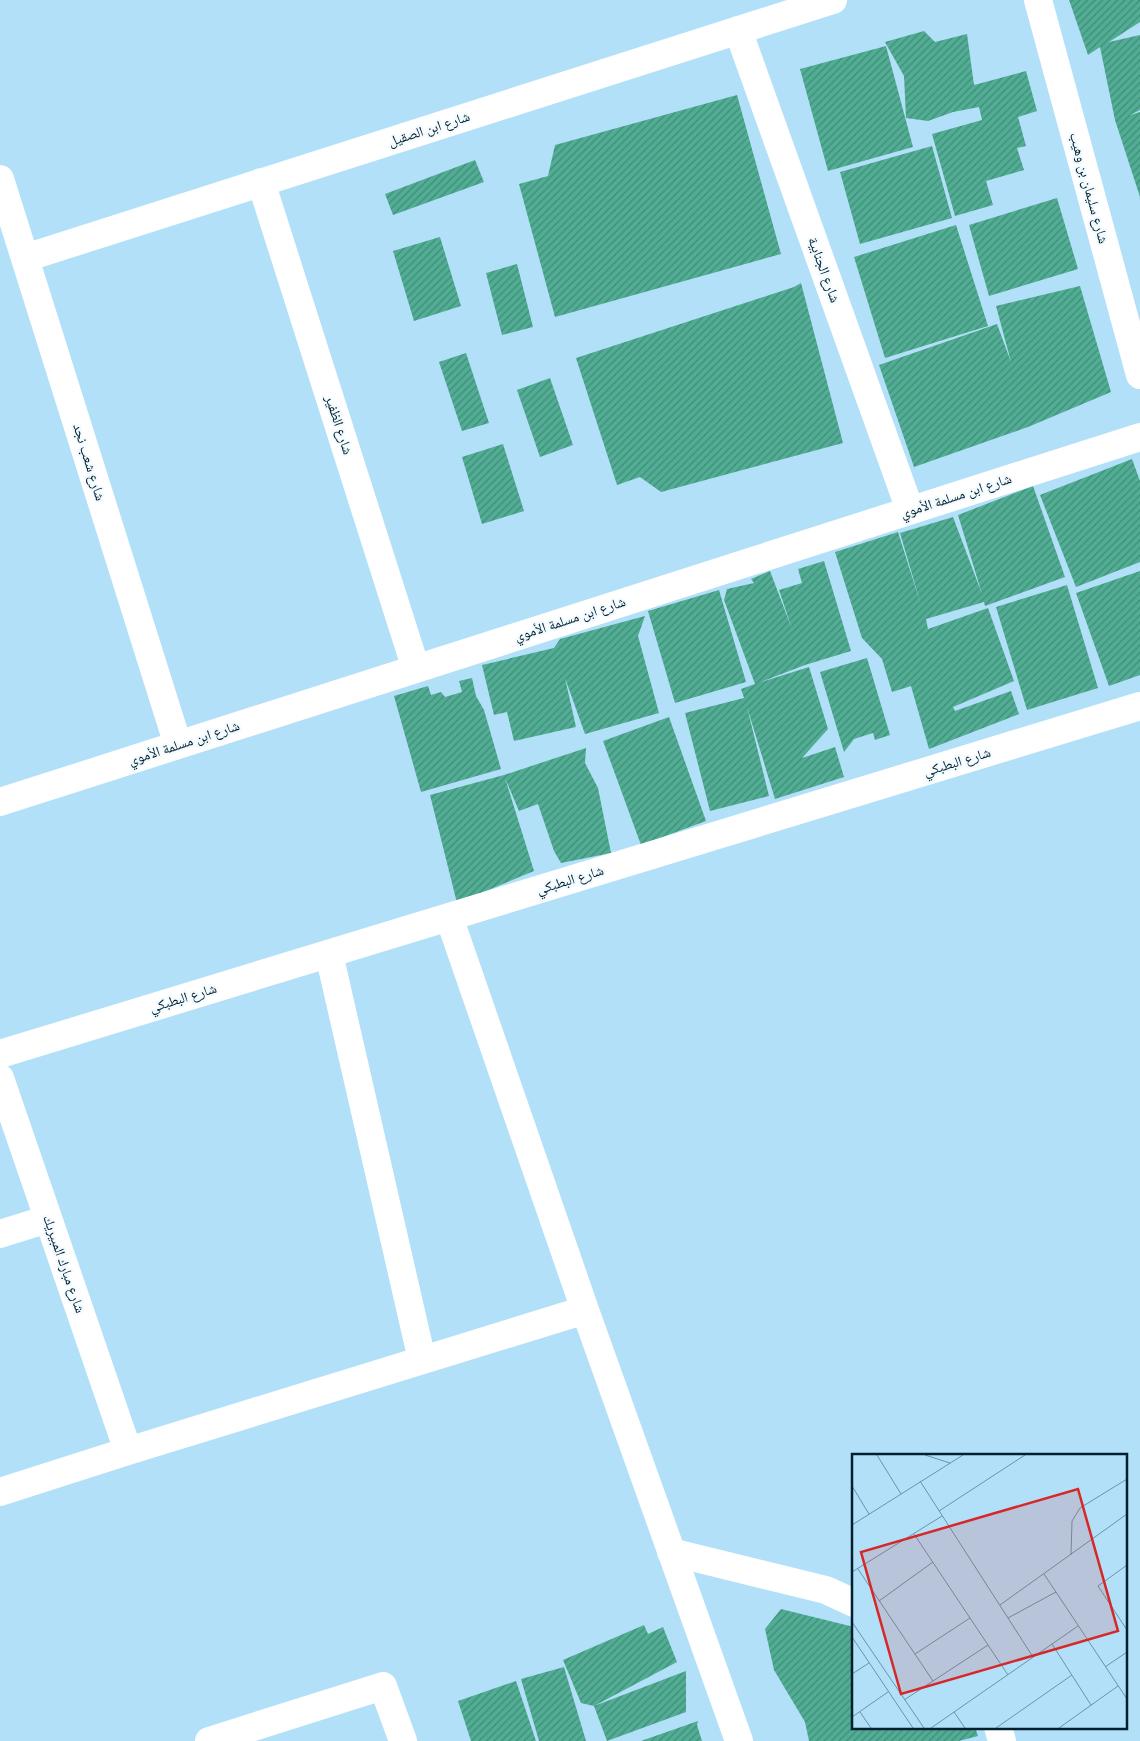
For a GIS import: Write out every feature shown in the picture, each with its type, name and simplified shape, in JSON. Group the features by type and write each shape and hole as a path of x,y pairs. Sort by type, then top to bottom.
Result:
{"street":[{"name":"شارع ابن الصقيل","path":"25,258 833,0"},
{"name":"شارع سليمان بن وهيب","path":"1038,0 1140,375"},
{"name":"شارع الجنابية","path":"738,30 910,510"},
{"name":"شارع شعب نجد","path":"0,179 178,745"},
{"name":"شارع الظفير","path":"262,182 416,668"},
{"name":"شارع ابن مسلمة الأموي","path":"0,802 1140,437"},
{"name":"شارع البطبكي","path":"0,1054 1140,706"},
{"path":"449,917 585,1310 739,1741"},
{"path":"330,954 422,1360"},
{"name":"شارع مبارك المبيريك","path":"0,1078 128,1451"},
{"path":"0,1234 48,1220"},
{"path":"0,1492 585,1310"},
{"path":"671,1552 826,1590 852,1602"},
{"path":"209,1741 383,1686 403,1741"},
{"path":"998,1728 1002,1741"}],"building":[{"path":"1069,0 1140,0 1140,22 1109,42 1140,35 1140,110 1130,115 1140,112 1140,197 1115,120 1100,47 1088,55"},
{"path":"924,31 935,42 967,34 974,85 1026,71 1037,111 1018,117 1026,146 1017,148 1024,170 986,181 993,205 955,216 932,134 982,120 979,107 953,112 928,121 906,118 904,76 885,42"},
{"path":"886,46 913,147 828,171 800,69"},
{"path":"737,95 781,254 555,317 519,184 548,176 555,145"},
{"path":"932,146 952,218 860,244 840,172"},
{"path":"475,160 484,182 393,215 385,194"},
{"path":"1057,198 1078,269 989,296 969,225"},
{"path":"956,225 988,326 885,358 854,257"},
{"path":"440,237 461,306 414,321 393,251"},
{"path":"517,264 533,327 502,335 486,273"},
{"path":"801,283 843,443 661,492 640,477 617,485 576,358 794,287"},
{"path":"1080,286 1111,392 1028,427 914,467 879,365 997,324 1011,362 996,306"},
{"path":"466,353 489,423 462,431 439,362"},
{"path":"550,378 573,445 540,457 517,390"},
{"path":"503,444 524,511 482,524 462,457"},
{"path":"1132,459 1140,481 1140,562 1076,587 1040,495"},
{"path":"1033,486 1065,577 985,606 984,602 926,619 928,629 988,608 1014,681 953,707 955,711 1011,691 1019,714 929,749 911,686 892,692 882,659 862,638 835,552 898,532 921,605 900,533 953,517 982,594 958,515"},
{"path":"824,561 851,651 805,665 761,682 809,667 828,729 802,758 835,747 844,777 775,799 747,707 769,796 710,811 685,713 744,698 741,689 755,684 724,600 727,589 754,583 751,579 770,571 792,629 779,590 802,583 798,569"},
{"path":"1140,571 1140,675 1109,686 1076,593"},
{"path":"1067,585 1098,688 1027,710 996,607"},
{"path":"719,590 746,682 675,703 648,611"},
{"path":"645,616 638,636 659,713 585,734 565,678 576,727 514,741 507,712 494,715 482,665 554,648 560,639"},
{"path":"867,658 890,735 875,740 873,733 854,739 844,752 820,672"},
{"path":"472,678 476,696 484,710 501,769 421,792 394,696 428,686 431,695 441,692 445,697 462,692 459,681"},
{"path":"669,717 706,821 641,845 603,741"},
{"path":"586,748 585,763 598,788 611,853 561,863 554,851 538,804 519,811 505,778 534,871 457,903 430,795 504,775"},
{"path":"781,1609 852,1627 852,1728 975,1728 978,1736 959,1741 809,1741 805,1722 774,1670 765,1629"},
{"path":"644,1625 648,1634 663,1627 677,1662 594,1706 581,1703 563,1660"},
{"path":"564,1667 586,1741 539,1741 521,1679"},
{"path":"686,1671 686,1712 607,1741 594,1706"},
{"path":"516,1681 536,1741 471,1741 458,1701"},
{"path":"698,1721 697,1725 702,1741 641,1741"}]}
